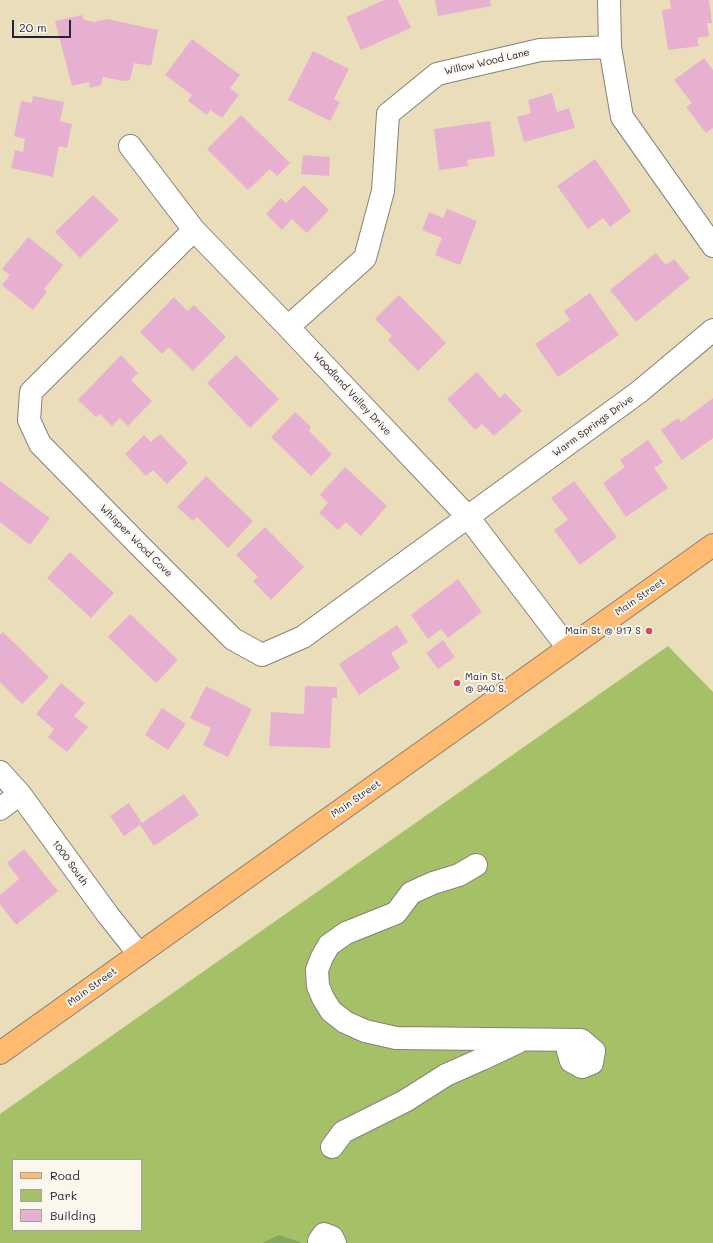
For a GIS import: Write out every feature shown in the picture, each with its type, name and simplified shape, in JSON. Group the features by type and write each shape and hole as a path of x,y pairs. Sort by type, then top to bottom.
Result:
{"main road":[{"name":"Main Street","path":"0,1053 713,545"}],"street":[{"path":"609,0 610,47 622,117 713,246"},
{"name":"Willow Wood Lane","path":"288,327 365,258 383,191 388,114 438,74 540,50 610,47"},
{"name":"Woodland Valley Drive","path":"130,146 194,230 468,517 568,648"},
{"name":"Whisper Wood Cove","path":"194,230 31,392 29,420 40,444 233,639 262,655 303,637 468,517"},
{"name":"Warm Springs Drive","path":"468,517 639,392 713,330"},
{"name":"1000 South","path":"0,772 20,794 108,915 139,954"},
{"path":"0,809 20,794"},
{"path":"476,865 459,875 433,883 411,893 396,913 346,933 329,945 317,970 318,986 323,998 331,1011 345,1022 364,1031 396,1038 573,1040"},
{"path":"332,1147 343,1132 405,1101 446,1075 482,1060 522,1040"},
{"path":"321,1243 319,1241 324,1234 332,1237 335,1243"}],"green space":[{"path":"668,646 713,692 713,1243 0,1243 0,1114"},
{"path":"279,1235 300,1242 301,1243 262,1243"}],"building":[{"path":"384,0 398,0 411,28 361,50 346,17"},
{"path":"435,0 490,0 491,6 438,16"},
{"path":"670,0 709,0 712,23 707,23 709,36 697,38 699,46 668,50 662,10 671,9"},
{"path":"82,15 84,20 94,22 107,19 158,30 151,66 134,63 130,80 123,81 103,77 101,85 90,88 89,82 72,86 55,21"},
{"path":"192,39 240,75 230,88 239,95 222,118 210,110 207,115 188,101 192,95 165,75"},
{"path":"313,51 349,69 334,99 340,102 330,121 288,100"},
{"path":"704,58 713,70 713,128 706,133 686,107 692,103 674,80"},
{"path":"552,93 557,112 569,108 575,128 524,142 517,117 531,113 528,100"},
{"path":"33,96 64,102 60,121 72,124 67,148 59,146 53,177 11,168 15,150 23,152 25,139 14,136 21,101 32,103"},
{"path":"241,115 290,163 277,176 270,169 248,190 207,149"},
{"path":"490,121 495,156 467,160 468,166 439,170 434,129"},
{"path":"303,155 330,157 329,176 301,174"},
{"path":"595,159 631,211 610,227 603,218 588,229 557,186"},
{"path":"304,185 329,210 307,233 292,219 282,230 266,214 281,198 286,203"},
{"path":"93,195 119,220 80,258 55,232"},
{"path":"447,209 477,221 460,265 435,255 442,238 422,230 429,212 443,218"},
{"path":"28,237 63,265 44,289 47,292 33,310 2,285 10,275 2,269"},
{"path":"656,253 666,265 674,259 690,278 636,322 610,290"},
{"path":"590,293 619,335 558,377 535,344 570,320 564,311"},
{"path":"399,295 446,343 418,371 388,340 392,336 375,319"},
{"path":"174,297 187,311 194,305 226,337 193,371 169,347 162,354 140,332"},
{"path":"121,355 138,373 131,380 152,401 128,426 120,418 112,426 100,414 96,417 78,400"},
{"path":"236,355 279,399 250,428 207,383"},
{"path":"477,372 500,398 505,393 522,411 494,436 482,424 475,430 447,399"},
{"path":"713,398 713,438 682,460 661,430 678,418 681,422"},
{"path":"295,412 311,427 309,431 332,454 311,476 271,437"},
{"path":"160,434 188,463 167,484 153,470 146,476 125,454 144,435 151,442"},
{"path":"648,440 663,462 654,468 668,488 626,517 603,483 625,467 620,460"},
{"path":"345,467 387,506 361,536 346,522 338,530 319,513 328,503 320,495"},
{"path":"206,476 253,521 228,548 197,517 193,521 177,507"},
{"path":"0,481 50,518 30,545 0,522"},
{"path":"574,481 617,537 580,565 554,530 568,520 551,498"},
{"path":"265,527 304,567 271,600 253,581 258,577 236,555"},
{"path":"70,552 114,593 91,618 47,578"},
{"path":"458,579 482,612 448,638 441,629 428,639 411,615"},
{"path":"130,614 178,660 156,683 108,637"},
{"path":"397,625 408,642 391,653 400,668 359,695 339,664"},
{"path":"3,632 49,677 22,704 0,682 0,635"},
{"path":"443,640 455,657 438,669 426,653"},
{"path":"61,683 85,703 74,716 88,727 67,752 48,737 54,729 36,714"},
{"path":"206,686 252,709 228,757 203,745 211,728 190,718"},
{"path":"305,686 337,687 337,698 332,698 330,748 269,746 271,712 304,714"},
{"path":"162,708 186,724 168,750 145,735"},
{"path":"184,794 199,815 154,846 140,825 124,836 110,816 129,803 142,823"},
{"path":"24,849 58,891 16,925 0,904 0,895 19,879 7,863"}],"place":[{"name":"Main St @ 917 S","path":"649,631"},
{"name":"Main St. @ 940 S.","path":"457,683"}]}
